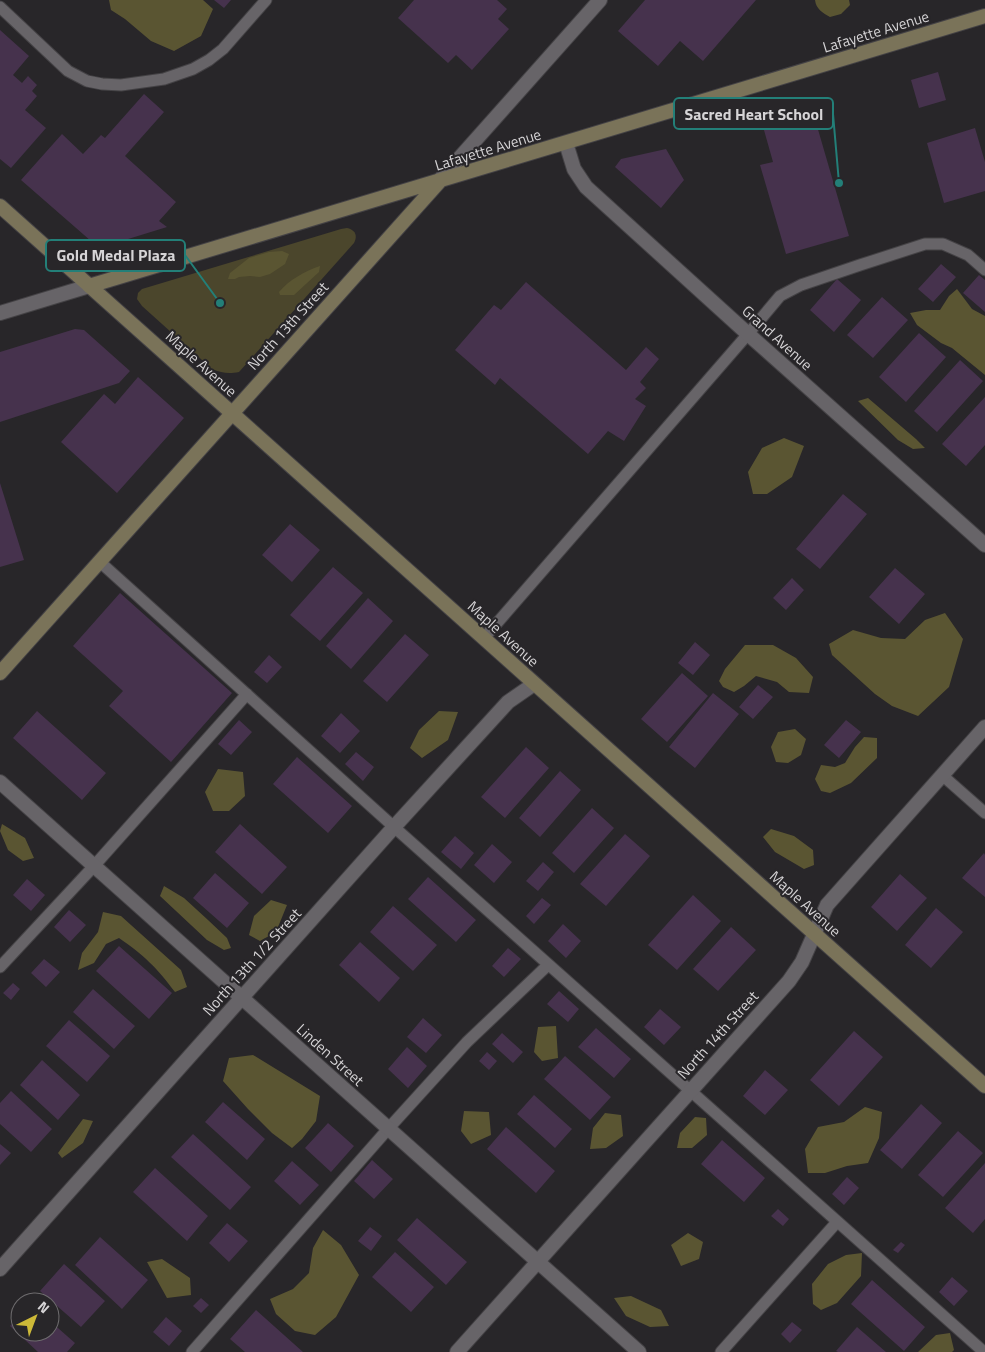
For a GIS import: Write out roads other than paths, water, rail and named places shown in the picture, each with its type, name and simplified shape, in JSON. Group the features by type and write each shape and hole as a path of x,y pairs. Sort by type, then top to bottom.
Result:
{"main road":[{"name":"Lafayette Avenue","path":"89,286 985,16"},
{"name":"North 13th Street","path":"0,673 439,181"},
{"name":"Maple Avenue","path":"0,206 985,1086"}],"street":[{"name":"North 13th Street","path":"439,181 600,0"},
{"name":"Grand Avenue","path":"566,143 574,169 586,187 985,545"},
{"name":"Lafayette Avenue","path":"0,313 89,286"},
{"name":"North 13th 1/2 Street","path":"0,1270 394,827 508,702 534,684"},
{"name":"North 14th Street","path":"457,1352 789,981 802,962 827,905 985,726"},
{"name":"Linden Street","path":"0,782 638,1352"}],"lane":[{"path":"0,7 68,71 87,81 121,85 164,79 209,60 223,50 266,0"},
{"path":"484,638 780,296 801,285 925,244 942,244 968,255 985,270"},
{"path":"100,562 548,965 984,1352"},
{"path":"0,967 94,866 247,694"},
{"path":"942,775 985,813"},
{"path":"192,1352 467,1042 548,965"},
{"path":"721,1352 837,1222"}],"place":[{"name":"Sacred Heart School","path":"839,183"},
{"name":"Gold Medal Plaza","path":"220,303"}]}
